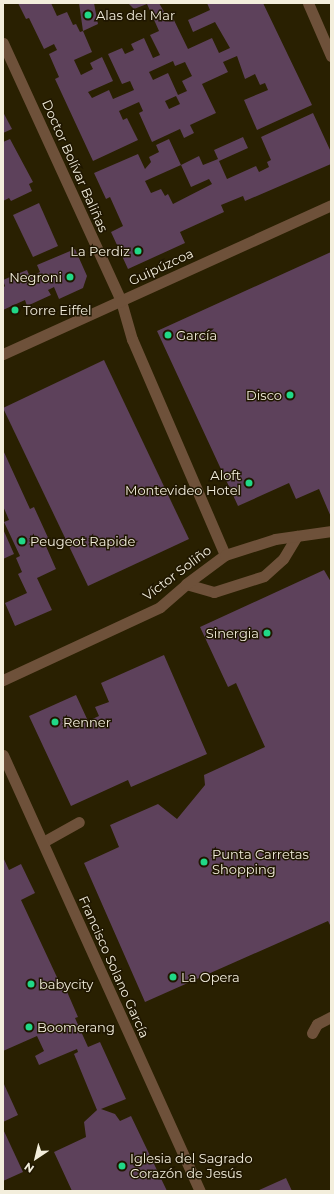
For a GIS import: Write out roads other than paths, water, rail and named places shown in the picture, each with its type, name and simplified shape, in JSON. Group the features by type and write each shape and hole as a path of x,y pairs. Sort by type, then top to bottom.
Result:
{"street":[{"path":"308,3 331,56"},
{"name":"Doctor Bolívar Baliñas","path":"3,43 121,301 132,339 225,555"},
{"name":"Guipúzcoa","path":"3,354 331,205"},
{"name":"Víctor Soliño","path":"3,680 160,607 186,584 225,555 255,544 331,530"},
{"path":"186,584 214,592 240,586 264,576 283,559 297,536"},
{"name":"Francisco Solano García","path":"3,755 200,1191"},
{"path":"43,842 79,822"},
{"path":"312,1033 317,1024 331,1017"}],"place":[{"name":"Alas del Mar","path":"88,15"},
{"name":"La Perdiz","path":"138,251"},
{"name":"Negroni","path":"70,277"},
{"name":"Torre Eiffel","path":"15,310"},
{"name":"García","path":"168,335"},
{"name":"Disco","path":"290,395"},
{"name":"Aloft Montevideo Hotel","path":"249,483"},
{"name":"Peugeot Rapide","path":"22,541"},
{"name":"Sinergia","path":"267,633"},
{"name":"Renner","path":"55,722"},
{"name":"Punta Carretas Shopping","path":"204,862"},
{"name":"La Opera","path":"173,977"},
{"name":"babycity","path":"31,984"},
{"name":"Boomerang","path":"29,1027"},
{"name":"Iglesia del Sagrado Corazón de Jesús","path":"122,1166"}]}
